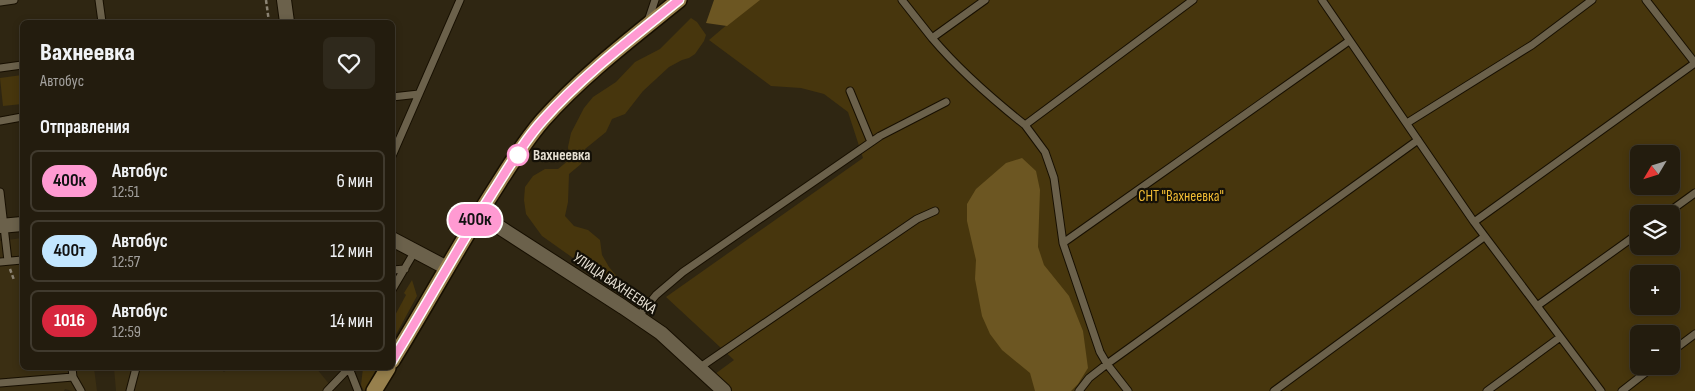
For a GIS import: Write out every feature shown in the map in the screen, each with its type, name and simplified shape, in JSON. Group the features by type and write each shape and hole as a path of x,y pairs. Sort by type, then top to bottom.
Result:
{"main road":[{"path":"395,356 479,214 510,165 541,122 563,98 679,0"},
{"path":"374,391 387,370"}],"street":[{"path":"284,0 287,20"},
{"name":"УЛИЦА ВАХНЕЕВКА","path":"479,214 638,317 661,334 724,391"},
{"path":"2,226 20,224"},
{"path":"395,240 447,268"}],"lane":[{"path":"0,2 14,0"},
{"path":"99,0 102,20"},
{"path":"395,149 460,0"},
{"path":"646,27 655,0"},
{"path":"902,0 954,64 984,92 1025,125 1045,152 1054,178 1063,243 1100,352 1128,391"},
{"path":"932,38 985,0"},
{"path":"1025,125 1192,0"},
{"path":"1322,0 1484,237 1601,391"},
{"path":"1407,123 1532,45 1592,0"},
{"path":"1474,222 1695,63 1646,0"},
{"path":"1063,243 1349,41"},
{"path":"0,68 20,65"},
{"path":"850,91 871,142"},
{"path":"395,97 419,94"},
{"path":"638,317 656,296 683,272 871,142 946,102"},
{"path":"0,121 20,117"},
{"path":"1079,391 1089,378 1107,364 1418,140"},
{"path":"0,192 4,262 20,260"},
{"path":"1678,205 1695,193"},
{"path":"699,368 909,225 935,211"},
{"path":"1274,391 1484,237"},
{"path":"1537,306 1630,239"},
{"path":"395,285 415,250"},
{"path":"395,270 405,269"},
{"path":"1680,345 1695,334"},
{"path":"1487,391 1559,338"},
{"path":"72,370 73,377 81,391"},
{"path":"130,391 135,370"},
{"path":"327,391 347,370"},
{"path":"350,370 358,391"},
{"path":"1622,391 1642,375"},
{"path":"0,382 73,377"}],"path":[{"path":"266,0 269,20"}],"shaded area":[{"path":"714,0 760,0 727,26 706,23"},
{"path":"1022,158 1036,171 1040,190 1038,247 1044,265 1069,296 1083,331 1088,368 1071,391 1035,391 1030,373 1002,350 990,334 982,316 975,279 976,260 967,221 967,204 976,189 1006,163"},
{"path":"20,238 20,370 94,370 97,391 72,391 65,389 64,391 0,391 0,241"},
{"path":"114,370 222,370 224,372 226,370 318,370 335,391 116,391"}],"green space":[{"name":"СНТ \"Вахнеевка\"","path":"756,0 1695,0 1695,391 732,391 715,374 734,360 666,297 863,158 848,112 824,94 801,88 771,86 709,40"},
{"path":"691,18 697,22 706,35 695,54 669,67 643,91 625,114 612,119 606,132 585,149 581,164 569,174 568,202 565,216 574,226 588,230 600,240 602,255 619,279 614,287 542,236 526,214 525,187 533,176 545,169 558,169 569,160 568,147 571,133 584,108 593,97 616,82 635,62 660,49"},
{"path":"20,75 20,104 3,106 0,78"},
{"path":"412,280 417,296 395,336 395,315 406,295 404,293"},
{"path":"363,370 376,370 364,391 361,385"}],"bus line":[{"name":"400к","path":"395,356 479,214 510,165 541,122 563,98 591,73 679,0"}],"place":[{"name":"Вахнеевка","path":"518,155"}]}
